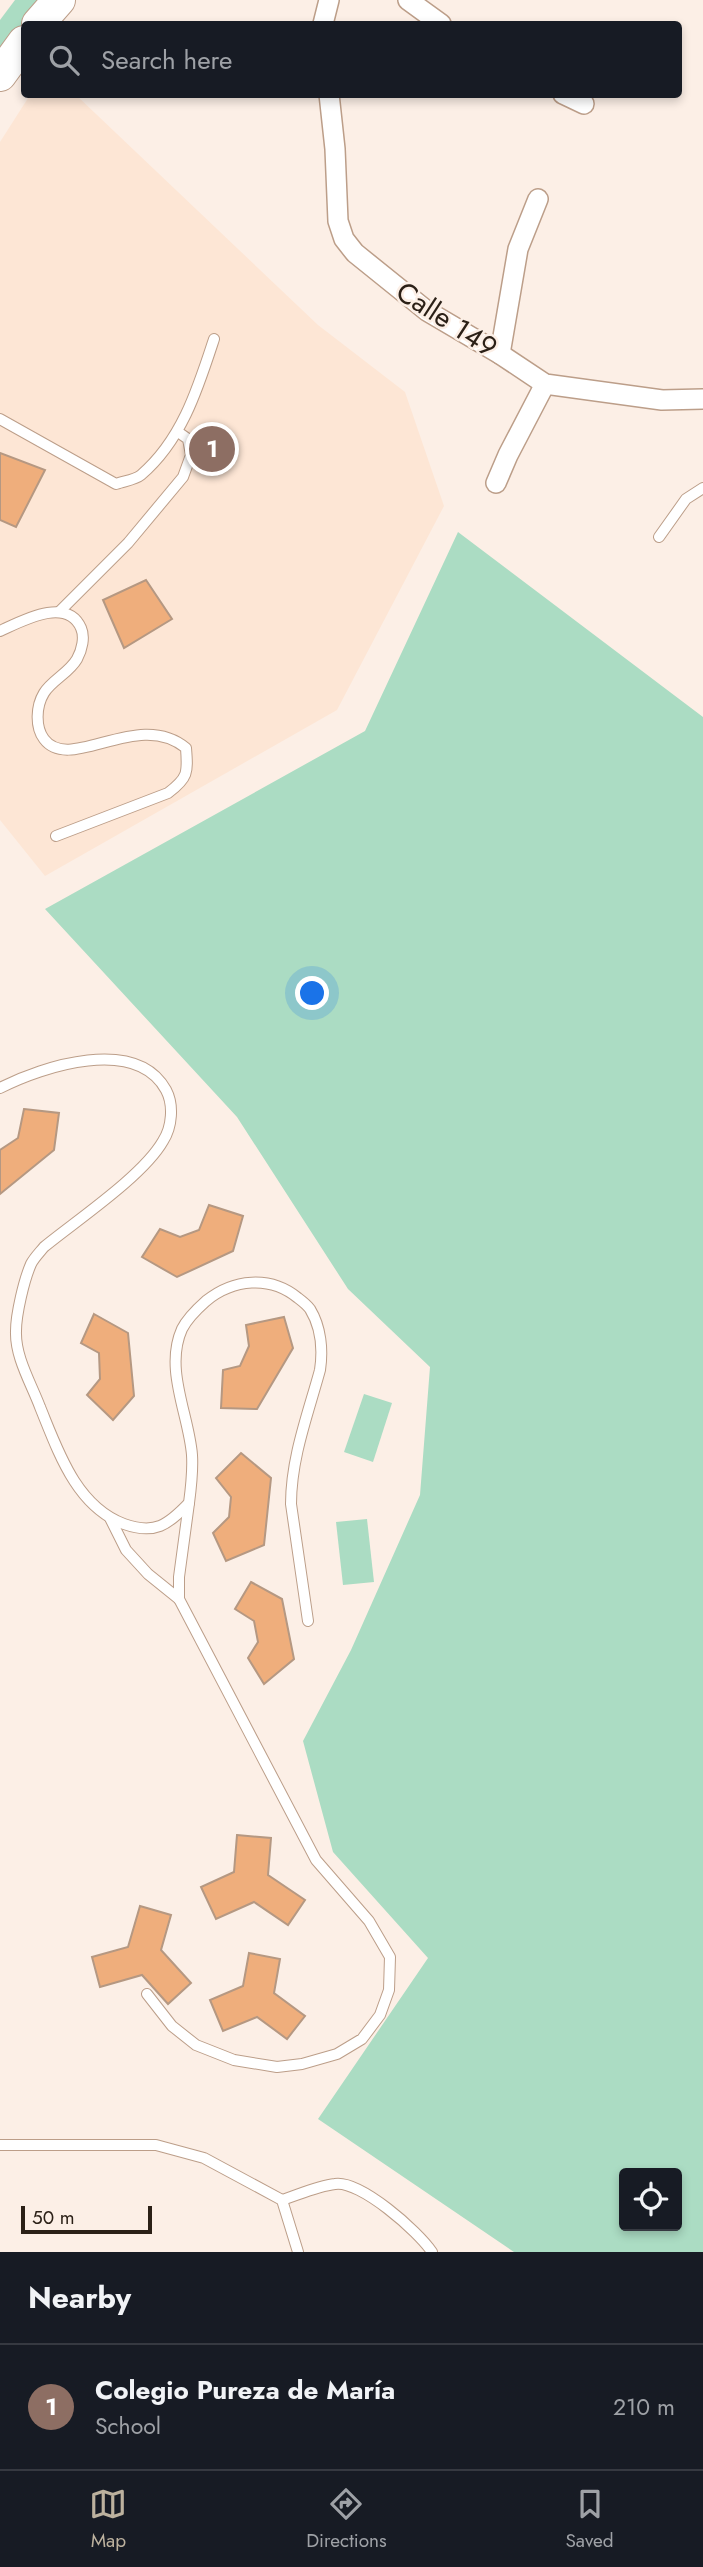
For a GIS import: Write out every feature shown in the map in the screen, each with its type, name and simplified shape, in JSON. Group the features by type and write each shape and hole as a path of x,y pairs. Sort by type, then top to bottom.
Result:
{"main road":[{"path":"41,21 59,0"},
{"path":"0,75 21,46"}],"street":[{"path":"324,21 329,0"},
{"path":"408,0 436,21"},
{"name":"Calle 149","path":"329,98 338,221 349,247 427,311 545,384 662,400 703,399"},
{"path":"571,98 584,104"},
{"path":"500,354 518,249 538,199"},
{"path":"496,483 545,384"}],"lane":[{"path":"0,419 116,484 139,476 178,432 199,385 214,339"},
{"path":"0,631 29,618 60,611 128,543 183,477 191,454 188,439 178,432"},
{"path":"659,537 686,499 703,488"},
{"path":"56,836 168,793 183,782 187,765 186,748 165,735 126,736 80,750 63,748 45,740 38,725 38,710 44,692 69,670 79,656 82,644 80,625 71,616 60,611"},
{"path":"0,1088 60,1065 105,1060 137,1064 159,1077 169,1097 170,1121 164,1140 147,1164 44,1247 31,1263 15,1332 17,1349 54,1440 87,1500 110,1518 140,1530 157,1528 173,1519 189,1503"},
{"path":"179,1599 192,1455 178,1388 176,1357 181,1330 196,1310 216,1293 241,1283 268,1282 287,1289 310,1308 323,1354 291,1485 291,1504 308,1621"},
{"path":"110,1518 126,1550 148,1574 179,1599 316,1860 369,1920 390,1957 388,1990 380,2015 362,2039 337,2054 302,2064 277,2067 234,2060 196,2045 172,2026 147,1994"},
{"path":"0,2145 156,2145 204,2158 282,2200 298,2252"},
{"path":"282,2200 336,2183 348,2185 404,2222 432,2252"}],"shaded area":[{"path":"28,98 79,98 318,325 405,392 444,506 337,710 45,876 0,820 0,142"}],"green space":[{"path":"15,0 47,0 28,21 21,21 21,29 0,59 0,20"},
{"path":"458,532 703,717 703,2252 514,2252 318,2119 428,1958 333,1852 303,1741 351,1650 420,1495 430,1367 348,1289 237,1117 45,909 365,731"},
{"path":"364,1394 392,1403 373,1462 344,1452"},
{"path":"367,1519 374,1582 343,1585 336,1522"}],"building":[{"path":"0,453 45,470 16,527 0,520"},
{"path":"146,580 172,619 124,648 103,600"},
{"path":"24,1109 59,1113 54,1150 0,1194 0,1150 18,1138"},
{"path":"209,1205 243,1216 233,1251 177,1277 142,1257 160,1229 180,1237 199,1230"},
{"path":"94,1314 128,1333 134,1396 113,1420 87,1395 100,1379 99,1353 81,1343"},
{"path":"284,1317 293,1348 257,1409 221,1408 223,1370 240,1366 249,1346 246,1325"},
{"path":"241,1453 271,1478 264,1545 226,1561 213,1533 229,1517 231,1497 216,1478"},
{"path":"251,1582 282,1599 294,1659 264,1684 248,1658 258,1642 254,1621 235,1609"},
{"path":"237,1835 271,1838 268,1875 305,1900 288,1925 254,1902 216,1919 201,1887 234,1872"},
{"path":"140,1906 171,1915 161,1950 191,1983 168,2004 142,1975 100,1987 92,1957 128,1947"},
{"path":"249,1953 280,1959 274,1993 305,2016 287,2039 257,2017 223,2031 210,2000 243,1986"}],"place":[{"name":"Colegio Pureza de María","path":"212,449"}]}
